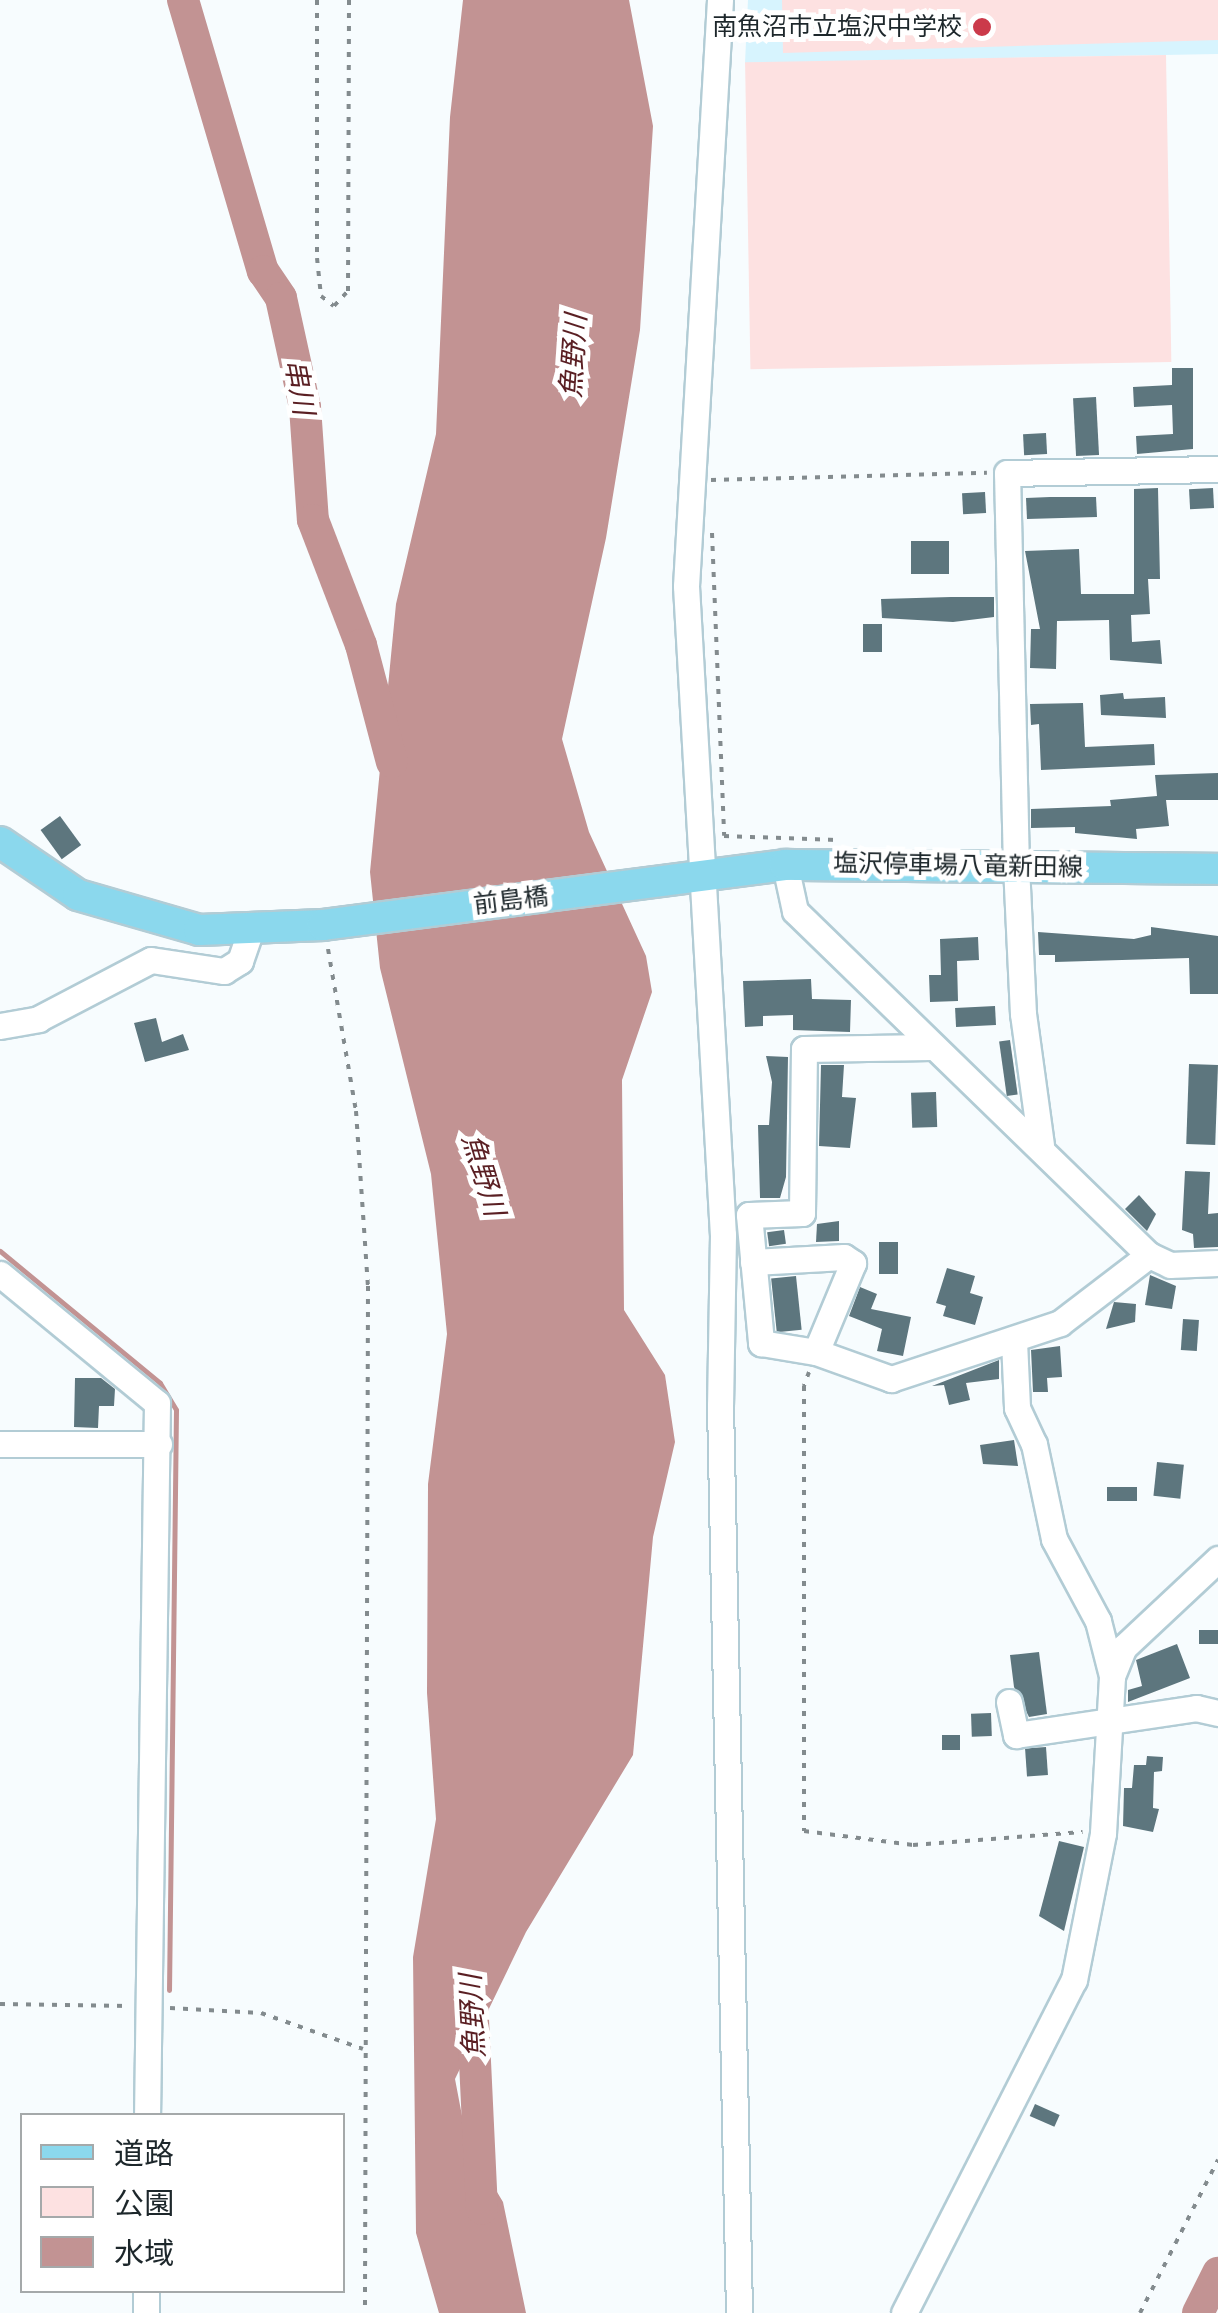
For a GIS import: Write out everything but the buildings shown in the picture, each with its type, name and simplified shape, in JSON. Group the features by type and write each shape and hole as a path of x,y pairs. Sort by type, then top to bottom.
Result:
{"main road":[{"path":"0,842 78,895 199,930 324,924"},
{"name":"塩沢停車場八竜新田線","path":"699,878 786,865 1218,869"},
{"name":"前島橋","path":"324,924 699,878"}],"street":[{"path":"720,0 687,482 699,878 723,1235 720,1405 739,2313"},
{"path":"1041,1145 1023,1014 1006,473 1218,469"},
{"path":"786,865 795,911 931,1047 1041,1145 1150,1255 1170,1265 1218,1263"},
{"path":"0,1026 38,1019 152,960 224,972 240,961 251,929"},
{"path":"931,1047 804,1050 802,1213 749,1215 761,1343 816,1352 891,1380 977,1347 1014,1341 1060,1323 1150,1255"},
{"path":"754,1262 844,1257 853,1263 816,1352"},
{"path":"0,1274 158,1403 148,2113"},
{"path":"904,2313 1074,1980 1103,1833 1112,1676 1098,1620 1054,1539 1034,1444 1017,1408 1014,1341"},
{"path":"0,1444 159,1444"},
{"path":"1112,1676 1140,1627 1218,1559"},
{"path":"1009,1702 1016,1735 1109,1726 1196,1708 1218,1712"}],"path":[{"path":"317,0 317,258 321,296 334,306 348,291 349,0"},
{"path":"711,500 710,480 1006,473"},
{"path":"712,520 724,836 840,840"},
{"path":"324,924 356,1111 368,1286 363,2049 366,2313"},
{"path":"816,1352 804,1386 804,1831 913,1845 1049,1830 1103,1833"},
{"path":"0,2004 261,2012 363,2049"},
{"path":"1140,2313 1218,2160"}],"shaded area":[{"name":"南魚沼市立塩沢中学校","path":"748,0 1218,0 1218,54 745,63"}],"green space":[{"name":"南魚沼市立塩沢中学校","path":"782,0 1218,0 1218,40 783,53"},
{"path":"1166,55 1171,362 750,369 745,62"}],"water":[{"path":"463,0 629,0 653,126 640,330 606,538 562,739 589,832 646,956 652,992 622,1080 624,1310 665,1375 675,1442 653,1537 633,1755 526,1932 455,2079 467,2142 503,2202 526,2313 439,2313 416,2233 413,1957 436,1819 427,1693 428,1484 447,1334 431,1174 380,968 370,872 396,604 436,434 450,117"}],"waterway":[{"name":"串川","path":"183,0 263,271 281,298 305,407 313,520 361,645 392,762"},
{"path":"0,1251 160,1383 176,1410 169,1990"},
{"name":"魚野川","path":"472,1998 482,2209"},
{"path":"1198,2313 1218,2273"}],"place":[{"name":"南魚沼市立塩沢中学校","path":"982,27"}]}
